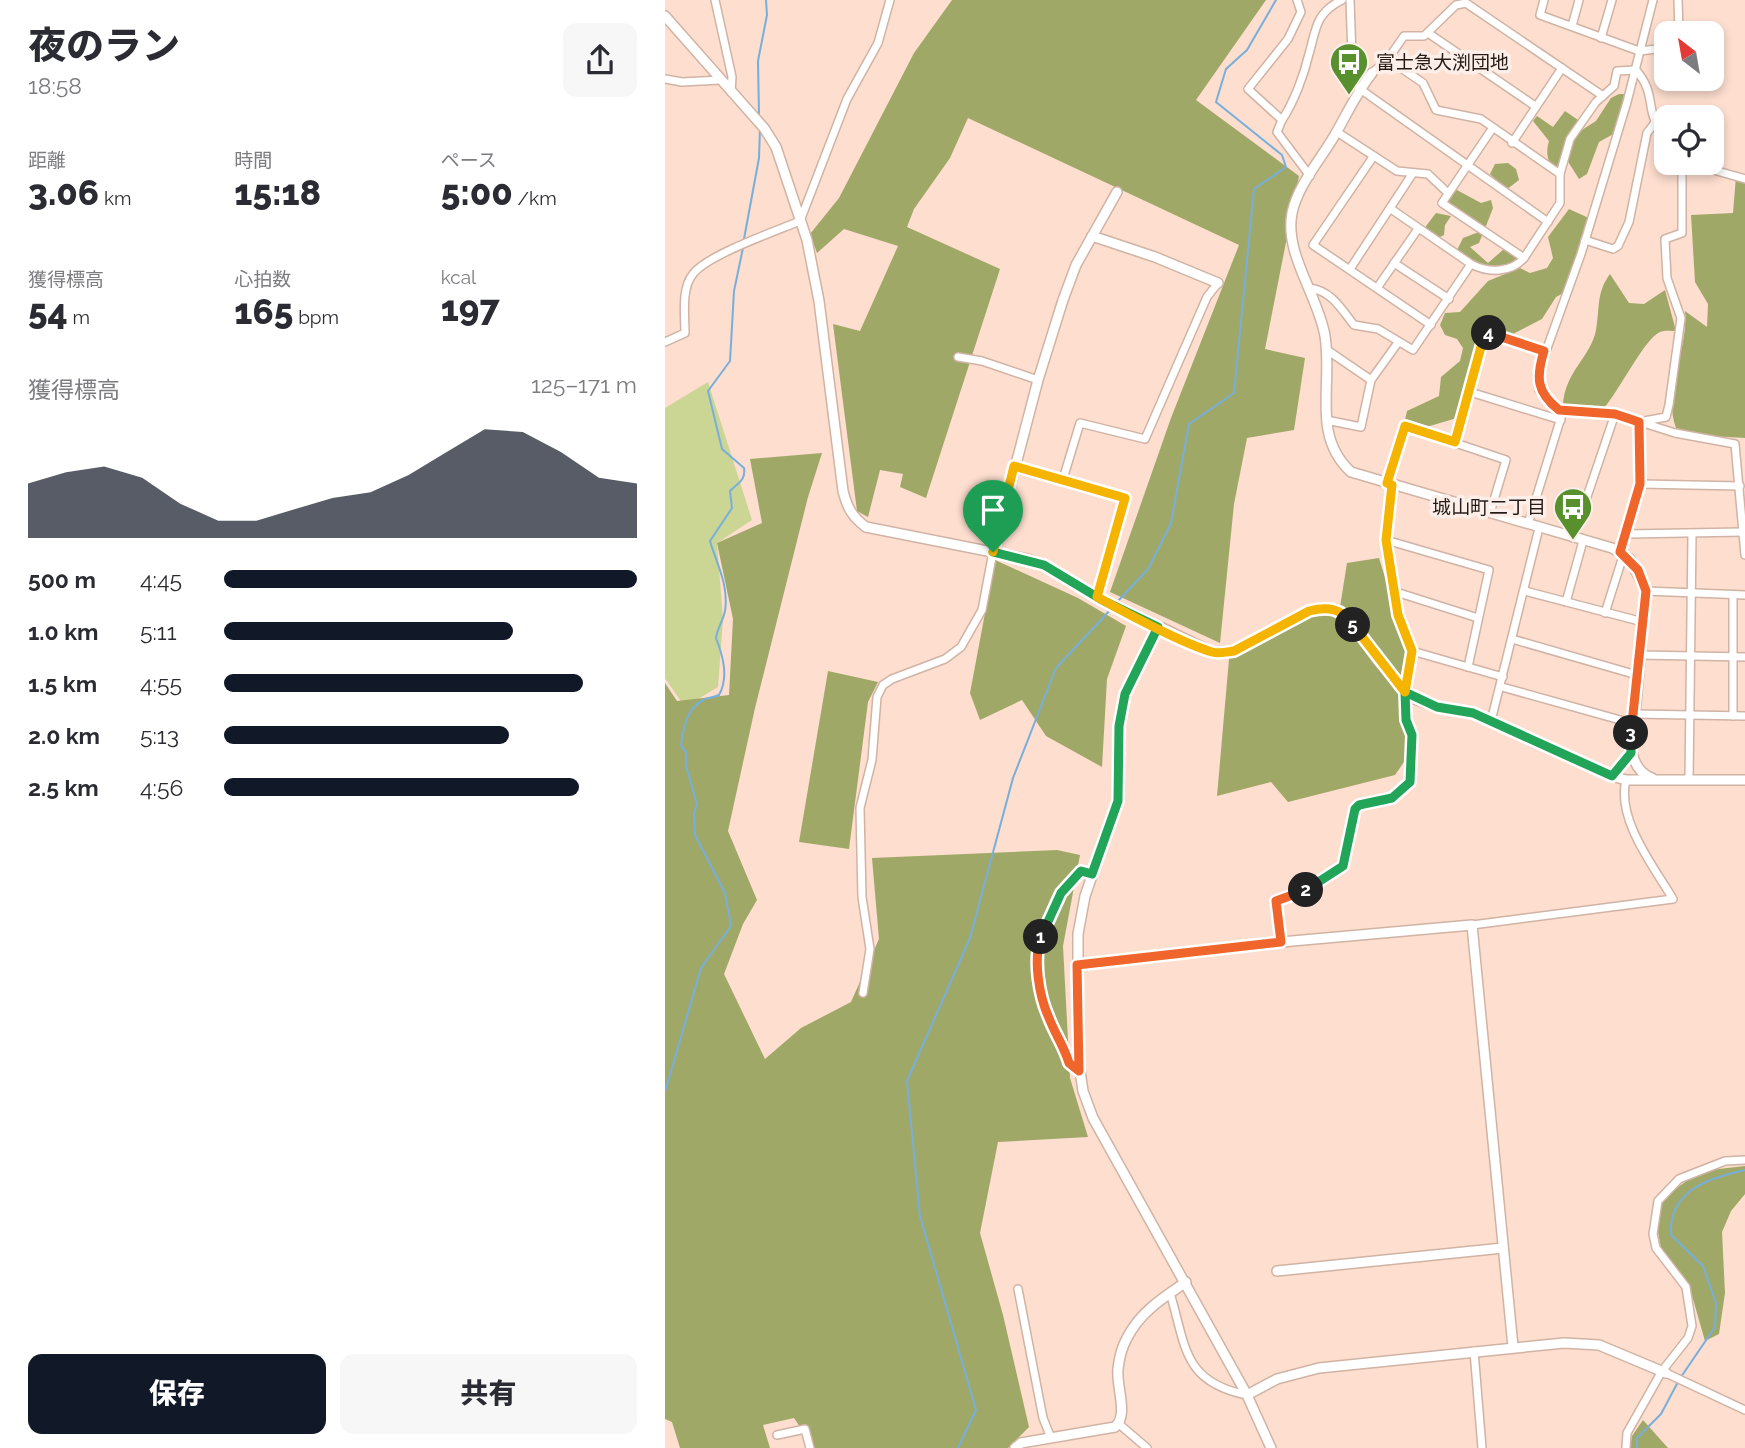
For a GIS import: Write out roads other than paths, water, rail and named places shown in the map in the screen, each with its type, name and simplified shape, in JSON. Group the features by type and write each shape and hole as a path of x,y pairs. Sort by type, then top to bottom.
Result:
{"street":[{"path":"715,0 732,77 731,93"},
{"path":"665,342 685,333 687,287 692,275 721,256 800,221 847,99 878,43 890,0"},
{"path":"1282,120 1248,89 1287,39 1301,12 1297,0"},
{"path":"1310,176 1277,132 1310,52 1312,33 1318,21 1342,0"},
{"path":"1349,0 1353,84 1358,90 1548,222"},
{"path":"1543,0 1540,15 1639,51 1654,49"},
{"path":"1572,26 1579,0"},
{"path":"1601,38 1612,0"},
{"path":"1653,0 1636,70 1585,240 1544,351 1537,376 1539,390 1549,403 1563,411 1615,414 1745,446"},
{"path":"1678,0 1679,21"},
{"path":"1603,96 1466,3 1456,5 1428,33 1404,36 1388,59 1358,90 1337,132 1298,196 1291,223 1292,242 1320,315 1327,350 1326,420 1334,454 1342,463 1352,472 1622,553 1638,570 1646,591 1631,753 1644,775 1660,781"},
{"path":"665,16 770,136 800,221 819,301 843,491 851,513 866,527 1044,565 1099,598 1212,652 1234,651 1309,611 1335,609 1349,619 1405,692 1423,703 1473,713 1626,780 1745,780"},
{"path":"1428,33 1535,106"},
{"path":"1388,59 1423,83 1436,110 1481,119 1560,174"},
{"path":"1512,143 1562,68"},
{"path":"1391,209 1479,269 1501,270 1518,265 1560,203 1560,174 1570,139 1614,86 1617,71 1636,70"},
{"path":"1585,240 1613,249 1618,246 1629,222 1647,133 1654,124 1649,86 1636,70"},
{"path":"665,79 682,82 720,80"},
{"path":"1492,129 1442,203 1524,258"},
{"path":"1337,132 1397,171 1428,174 1448,193"},
{"path":"1373,157 1313,245 1431,325"},
{"path":"1350,269 1413,173"},
{"path":"1724,173 1745,179"},
{"path":"1639,422 1666,417 1669,405 1681,318 1667,278 1665,239 1682,233 1682,175"},
{"path":"863,993 870,949 862,897 860,808 873,760 877,697 883,685 892,679 937,663 961,647 982,610 993,552 1038,380 1072,277 1117,192"},
{"path":"1377,288 1418,229"},
{"path":"1063,479 1080,423 1145,439 1207,298 1218,283 1147,254 1092,236"},
{"path":"1394,264 1449,299"},
{"path":"1310,288 1318,289 1339,302 1355,325 1378,329 1397,344 1413,350 1471,264"},
{"path":"1455,442 1485,332 1544,351"},
{"path":"1326,420 1361,427 1371,380 1397,344"},
{"path":"1327,350 1371,380"},
{"path":"958,357 982,361 1038,380"},
{"path":"1470,392 1561,420"},
{"path":"1528,524 1563,411"},
{"path":"1566,602 1578,539 1615,414"},
{"path":"1605,612 1640,484 1639,422"},
{"path":"1281,942 1276,901 1322,882 1343,866 1355,809 1359,805 1392,798 1410,782 1412,735 1406,720 1405,692 1412,651 1398,615 1386,540 1390,484 1405,426 1506,460 1490,513"},
{"path":"1735,444 1745,555"},
{"path":"1014,466 1125,498 1099,598"},
{"path":"1640,484 1739,486"},
{"path":"1491,721 1502,687 1539,528"},
{"path":"1627,534 1692,535 1743,532"},
{"path":"1689,780 1692,535"},
{"path":"1386,540 1489,570 1468,667"},
{"path":"1646,591 1745,595"},
{"path":"1396,592 1478,618"},
{"path":"1525,592 1643,622"},
{"path":"1733,716 1734,595"},
{"path":"1158,627 1125,694 1119,726 1118,801 1092,874 1080,920 1077,965 1079,1071 1093,1118 1247,1395 1271,1448"},
{"path":"1512,639 1637,675"},
{"path":"1412,651 1503,677"},
{"path":"1640,655 1745,657"},
{"path":"1502,687 1633,718 1745,716"},
{"path":"1612,776 1631,753"},
{"path":"1077,965 1281,942 1472,925 1673,899 1638,838 1623,790 1626,780"},
{"path":"1079,1071 1069,1063 1064,1046 1049,1021 1037,952 1061,893 1081,871 1092,874"},
{"path":"1472,925 1513,1347"},
{"path":"1626,1448 1627,1433 1688,1338 1692,1326 1686,1287 1656,1248 1653,1234 1658,1201 1679,1179 1725,1161 1745,1160"},
{"path":"1276,1271 1503,1248"},
{"path":"1015,1448 1021,1443 1110,1428 1119,1424 1122,1415 1118,1369 1124,1345 1144,1314 1186,1282"},
{"path":"1018,1289 1043,1418 1051,1438"},
{"path":"1170,1293 1183,1349 1196,1371 1247,1395 1277,1380 1319,1368 1564,1343 1598,1345 1745,1410"},
{"path":"1474,1351 1482,1448"},
{"path":"1119,1424 1147,1448"},
{"path":"777,1435 806,1429 810,1448"}],"waterway":[{"path":"759,115 758,61 767,15 766,0"},
{"path":"1118,601 1148,569 1171,523 1189,424 1234,393 1254,189 1286,167 1282,155 1216,102 1226,69 1247,50 1276,0"},
{"path":"744,239 759,158 760,128"},
{"path":"665,1092 701,968 731,926 725,893 695,835 694,814 697,804 686,766 686,752 681,746 689,714 703,700 719,695 724,681 723,659 716,638 726,602 722,575 710,541 732,508 730,491 741,481 744,468 722,449 708,391 730,361 734,291 743,248"},
{"path":"958,1448 976,1410 920,1216 907,1081 970,938 1013,778 1056,668 1112,608"},
{"path":"1681,1377 1715,1327 1716,1303 1703,1266 1671,1235 1676,1207 1683,1197 1705,1182 1745,1170"},
{"path":"1637,1448 1637,1438 1661,1414 1678,1382"}],"place":[{"name":"富士急大渕団地","path":"1349,96"},
{"name":"城山町二丁目","path":"1573,541"}]}
